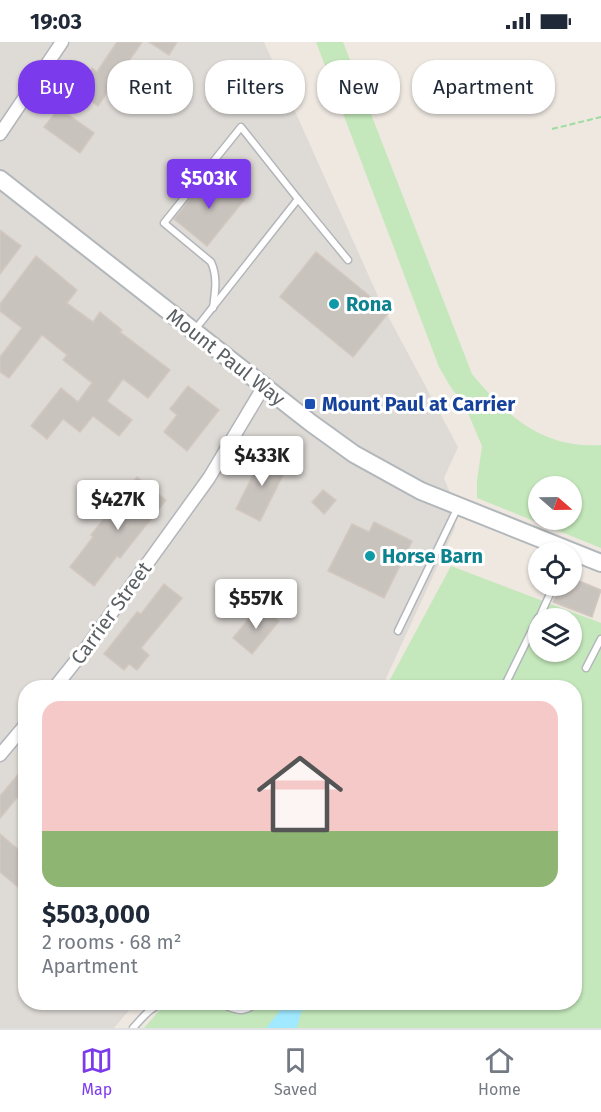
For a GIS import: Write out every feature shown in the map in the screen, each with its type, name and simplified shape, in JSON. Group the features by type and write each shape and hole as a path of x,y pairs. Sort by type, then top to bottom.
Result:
{"street":[{"path":"0,134 61,42"},
{"name":"Mount Paul Way","path":"0,179 194,332 354,454 421,491 601,563"},
{"name":"Carrier Street","path":"61,680 209,478 264,386"},
{"path":"0,755 18,734"}],"lane":[{"path":"213,308 216,283 211,262 164,224 240,127 348,260"},
{"path":"194,332 297,200"},
{"path":"398,632 459,506"},
{"path":"586,668 601,639"},
{"path":"508,680 528,640"},
{"path":"133,1028 150,1010"}],"path":[{"path":"552,129 601,117"}],"shaded area":[{"path":"0,42 264,42 272,60 205,60 205,114 296,114 381,303 458,447 444,478 455,505 455,528 385,680 18,680 18,1010 129,1010 114,1028 0,1028"}],"green space":[{"path":"316,42 343,42 350,60 323,60"},
{"path":"343,114 371,114 472,374 499,404 528,427 561,441 580,445 601,445 601,548 556,530 582,530 582,476 528,476 528,519 477,498 482,446 465,406 439,367"},
{"path":"451,566 562,608 528,608 528,662 582,662 582,616 601,623 601,1028 144,1028 160,1010 582,1010 582,680 390,680"}],"water":[{"path":"281,1010 302,1010 297,1028 266,1028"}],"building":[{"path":"117,42 142,42 130,60 107,60 107,93 98,106 95,104 95,70 97,72"},
{"path":"149,42 177,42 169,55"},
{"path":"54,114 67,114 94,133 80,153 44,127"},
{"path":"211,173 244,200 207,246 174,219"},
{"path":"0,230 21,246 0,274"},
{"name":"Rona","path":"316,252 389,312 353,357 280,297"},
{"path":"36,256 77,290 67,303 93,322 100,312 122,330 120,332 170,370 148,398 123,379 107,401 132,420 119,436 93,416 80,432 63,419 47,439 31,426 61,388 78,402 92,383 63,360 67,355 42,335 9,378 0,372 0,357 22,328 0,311 0,304"},
{"path":"188,386 219,410 187,451 164,432 177,415 170,409"},
{"path":"264,453 288,465 260,521 236,509"},
{"path":"137,477 166,500 120,558 117,556 94,586 70,567 93,537 91,535"},
{"path":"323,490 336,500 324,514 312,502"},
{"name":"Horse Barn","path":"374,522 412,541 384,598 328,571 352,524 369,532"},
{"path":"582,582 601,590 592,617 582,613 582,608 569,608 553,602 555,596 582,596"},
{"path":"164,584 182,598 141,648 149,655 137,670 129,664 124,670 104,654 137,612 141,614"},
{"path":"260,605 279,621 252,654 233,638"},
{"path":"18,775 18,797 0,818 0,796"},
{"path":"0,834 18,849 18,887 0,872"}],"place":[{"name":"Rona","path":"334,304"},
{"name":"Mount Paul at Carrier","path":"310,404"},
{"name":"Horse Barn","path":"370,556"}]}
